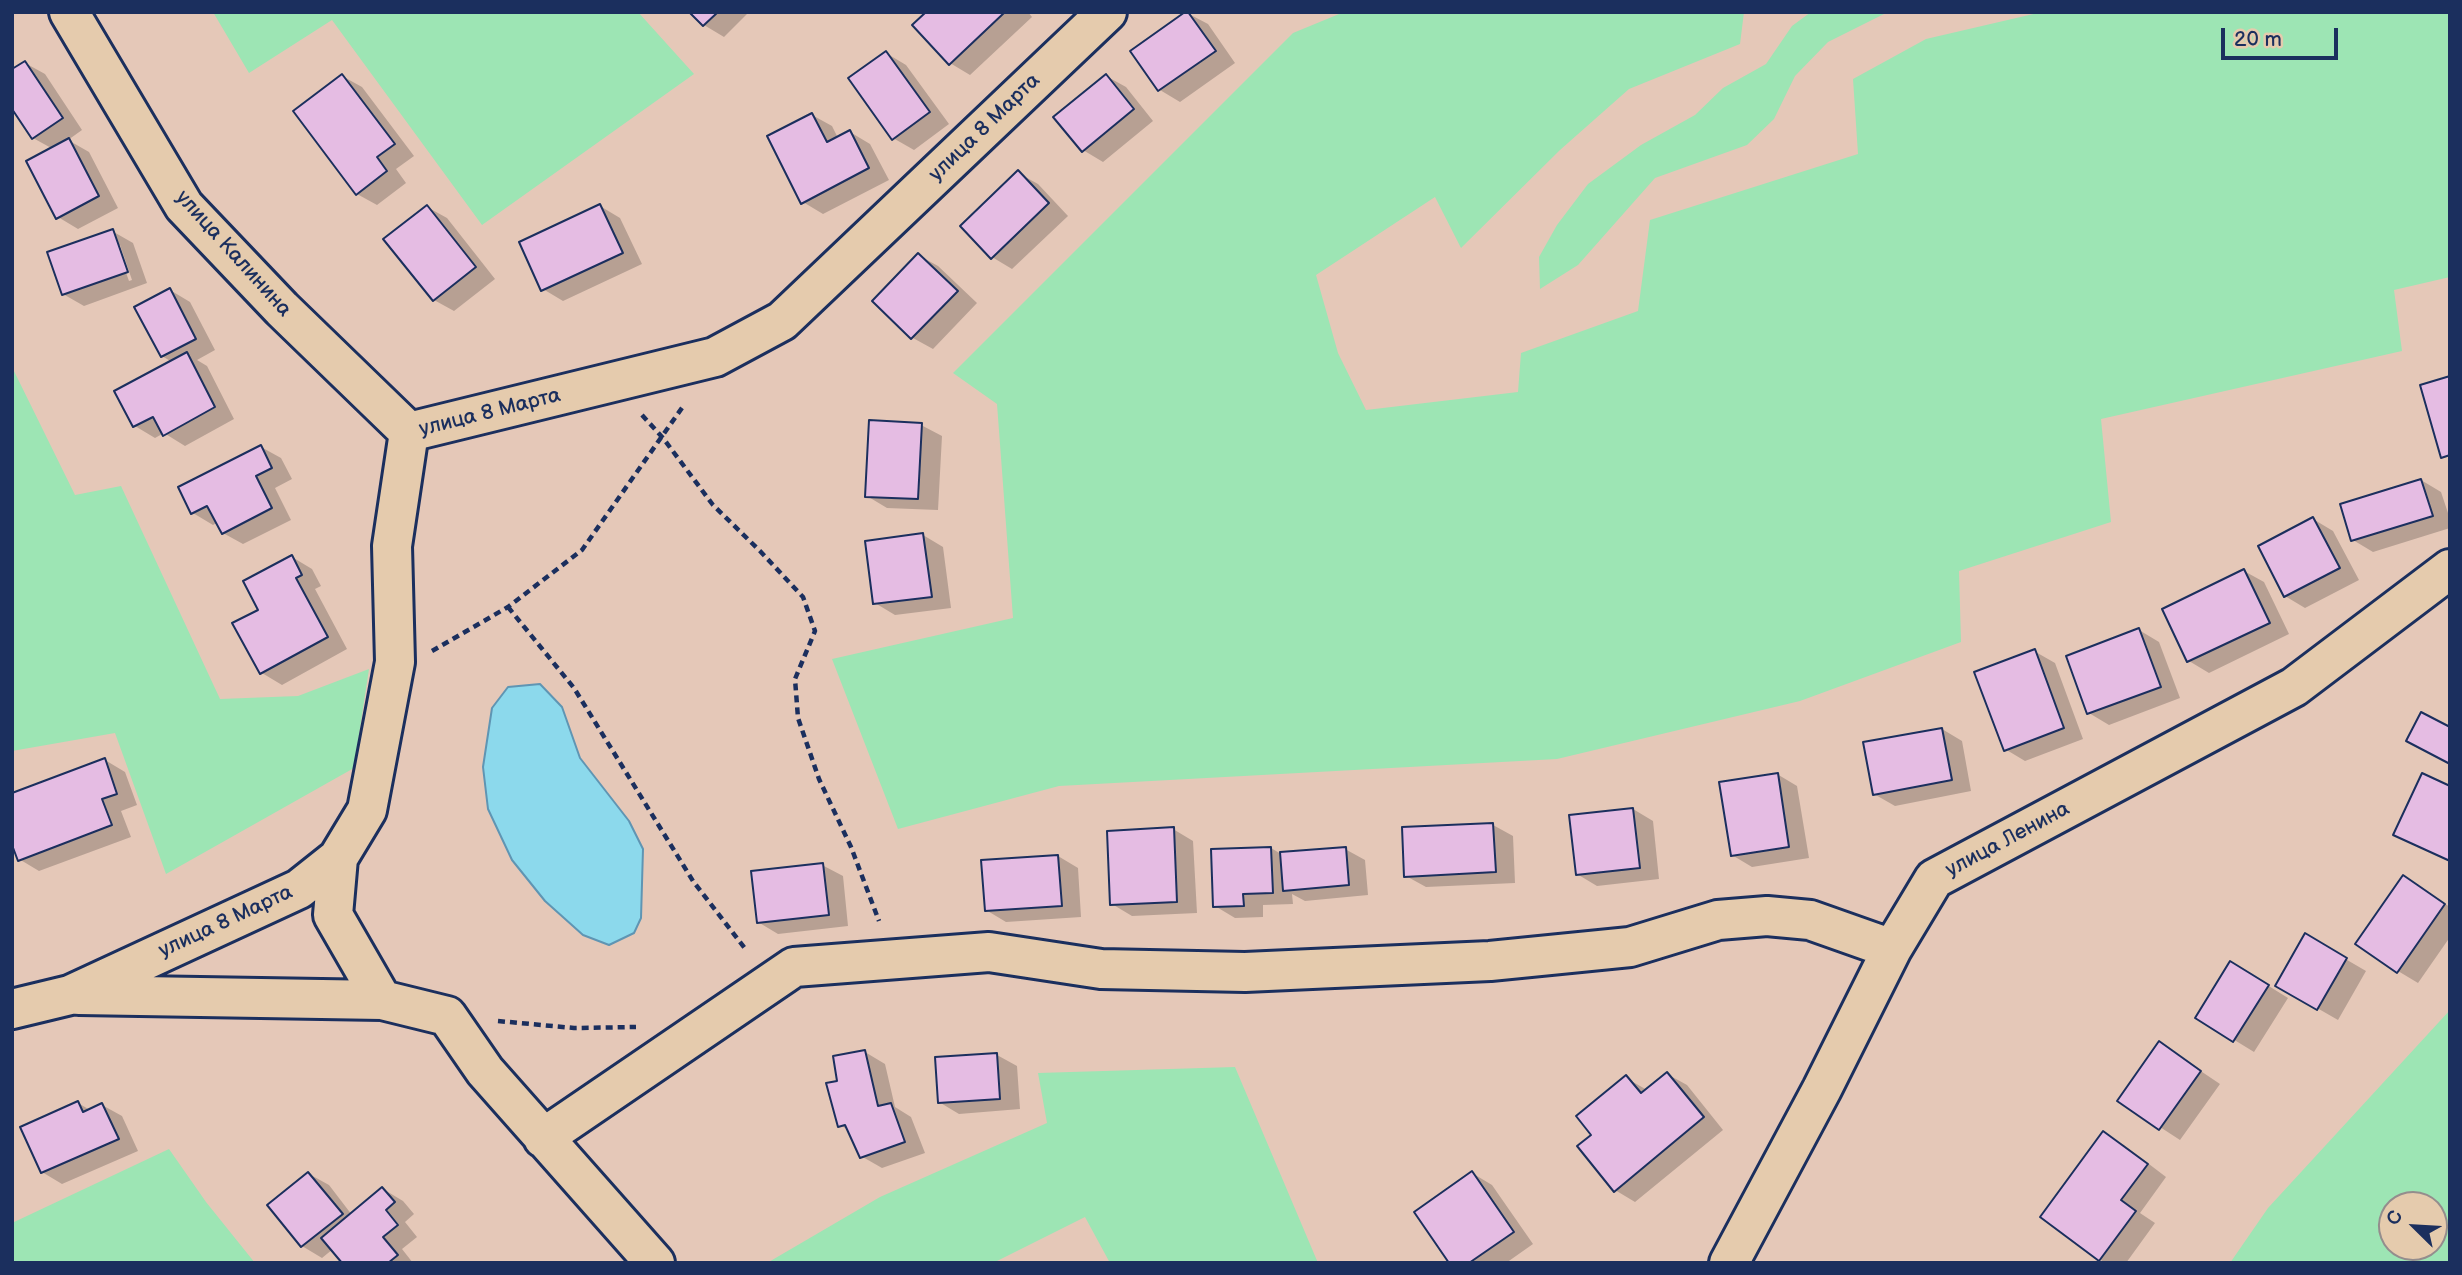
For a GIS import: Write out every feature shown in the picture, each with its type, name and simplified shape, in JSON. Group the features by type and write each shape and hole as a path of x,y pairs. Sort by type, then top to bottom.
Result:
{"street":[{"name":"улица Калинина","path":"68,12 184,206 282,309 409,432"},
{"name":"улица 8 Марта","path":"12,1009 70,995 299,889 338,858 368,810 395,662 392,546 409,432 715,356 782,321 1107,12"},
{"name":"улица Ленина","path":"1729,1263 1822,1089 1892,950 1934,879 2294,687 2450,569"},
{"path":"338,858 333,915 382,1000"},
{"path":"543,1138 794,967 989,952 1101,969 1245,972 1476,962 1630,947 1718,920 1767,916 1810,920 1892,950"},
{"path":"70,995 382,1000 447,1016 485,1071 655,1263"}],"path":[{"path":"395,662 438,649 508,607 582,550 663,438 715,356"},
{"path":"615,382 663,438 713,505 803,597 815,631 794,679 798,718 819,779 873,902 892,960"},
{"path":"508,607 574,688 693,880 772,983"},
{"path":"447,1016 574,1028 640,1027"}],"green space":[{"path":"213,12 638,12 694,74 482,225 332,20 249,73"},
{"path":"1344,12 1744,12 1740,44 1629,89 1560,150 1461,248 1435,197 1316,275 1338,353 1366,410 1518,392 1521,353 1638,311 1650,220 1858,154 1853,79 1926,39 2042,12 2450,12 2450,277 2394,290 2402,351 2101,419 2111,522 1959,571 1961,642 1800,701 1557,759 1059,786 898,829 832,659 1013,618 997,404 953,373 1293,33"},
{"path":"1811,12 1888,12 1828,42 1795,76 1774,119 1747,145 1655,178 1578,265 1540,289 1539,257 1557,225 1588,184 1641,145 1695,115 1723,88 1766,64 1792,26"},
{"path":"12,367 75,495 121,486 220,699 298,696 369,669 354,768 166,874 115,733 12,751"},
{"path":"2450,1010 2450,1263 2230,1263 2268,1208"},
{"path":"1235,1067 1318,1263 1110,1263 1085,1217 993,1263 767,1263 880,1197 1047,1123 1038,1073"},
{"path":"169,1149 206,1202 255,1263 12,1263 12,1223"}],"water":[{"path":"540,684 562,707 580,758 629,821 643,849 641,918 634,933 609,945 583,935 545,901 512,860 488,809 483,767 492,708 508,687"}],"building":[{"path":"689,12 718,12 703,26"},
{"path":"926,12 1005,12 949,65 912,25"},
{"path":"1188,12 1216,51 1158,91 1130,51"},
{"path":"886,51 930,112 892,140 848,78"},
{"path":"25,61 63,118 32,139 12,109 12,69"},
{"path":"342,74 395,144 377,157 387,171 356,195 293,111"},
{"path":"1106,74 1134,109 1082,152 1053,117"},
{"path":"812,113 827,142 850,130 869,168 801,204 767,136"},
{"path":"69,138 99,196 56,219 26,161"},
{"path":"1018,170 1049,203 991,259 960,226"},
{"path":"600,204 623,253 541,291 519,242"},
{"path":"427,205 476,267 433,301 383,239"},
{"path":"113,229 128,272 62,295 47,252"},
{"path":"918,253 958,291 911,339 872,301"},
{"path":"170,288 196,339 161,357 134,307"},
{"path":"187,352 215,407 163,436 153,417 133,427 114,391"},
{"path":"2450,376 2450,455 2441,458 2420,385"},
{"path":"869,420 922,423 918,499 865,497"},
{"path":"261,445 272,468 256,476 272,508 222,534 207,506 191,514 178,487"},
{"path":"2421,479 2433,516 2351,541 2340,504"},
{"path":"2313,517 2340,568 2284,597 2258,546"},
{"path":"923,533 932,597 873,604 865,541"},
{"path":"292,555 302,575 296,578 328,637 260,674 232,623 258,610 243,581"},
{"path":"2244,569 2270,623 2187,662 2162,609"},
{"path":"2139,628 2161,687 2087,714 2066,656"},
{"path":"2035,649 2064,728 2004,751 1974,672"},
{"path":"2421,712 2450,727 2450,764 2406,741"},
{"path":"1942,728 1952,780 1873,795 1863,742"},
{"path":"105,758 117,794 102,799 112,825 18,861 12,845 12,793"},
{"path":"1778,773 1789,847 1731,856 1719,782"},
{"path":"2422,773 2450,786 2450,861 2393,835"},
{"path":"1633,808 1640,868 1576,875 1569,815"},
{"path":"1493,823 1496,872 1404,877 1402,827"},
{"path":"1174,827 1177,902 1110,905 1107,831"},
{"path":"1271,847 1273,893 1243,894 1244,906 1213,907 1211,849"},
{"path":"1346,847 1349,885 1283,891 1280,852"},
{"path":"1058,855 1062,906 985,911 981,860"},
{"path":"823,863 829,915 757,923 751,871"},
{"path":"2403,875 2445,904 2397,973 2355,944"},
{"path":"2305,933 2347,958 2317,1010 2275,986"},
{"path":"2230,961 2269,985 2233,1042 2195,1018"},
{"path":"2159,1041 2201,1071 2159,1130 2117,1101"},
{"path":"865,1050 878,1106 891,1103 905,1142 860,1158 845,1125 838,1127 826,1083 837,1081 833,1056"},
{"path":"997,1053 1000,1099 938,1103 935,1057"},
{"path":"1667,1072 1704,1117 1614,1192 1577,1146 1591,1135 1576,1116 1626,1075 1641,1093"},
{"path":"78,1101 83,1112 102,1103 119,1139 41,1173 20,1127"},
{"path":"2103,1131 2148,1164 2121,1200 2136,1211 2099,1261 2040,1217"},
{"path":"1472,1171 1514,1232 1469,1263 1449,1263 1414,1212"},
{"path":"308,1172 343,1214 301,1247 267,1205"},
{"path":"382,1187 395,1202 386,1210 398,1225 383,1237 398,1255 388,1263 342,1263 321,1238"}]}
